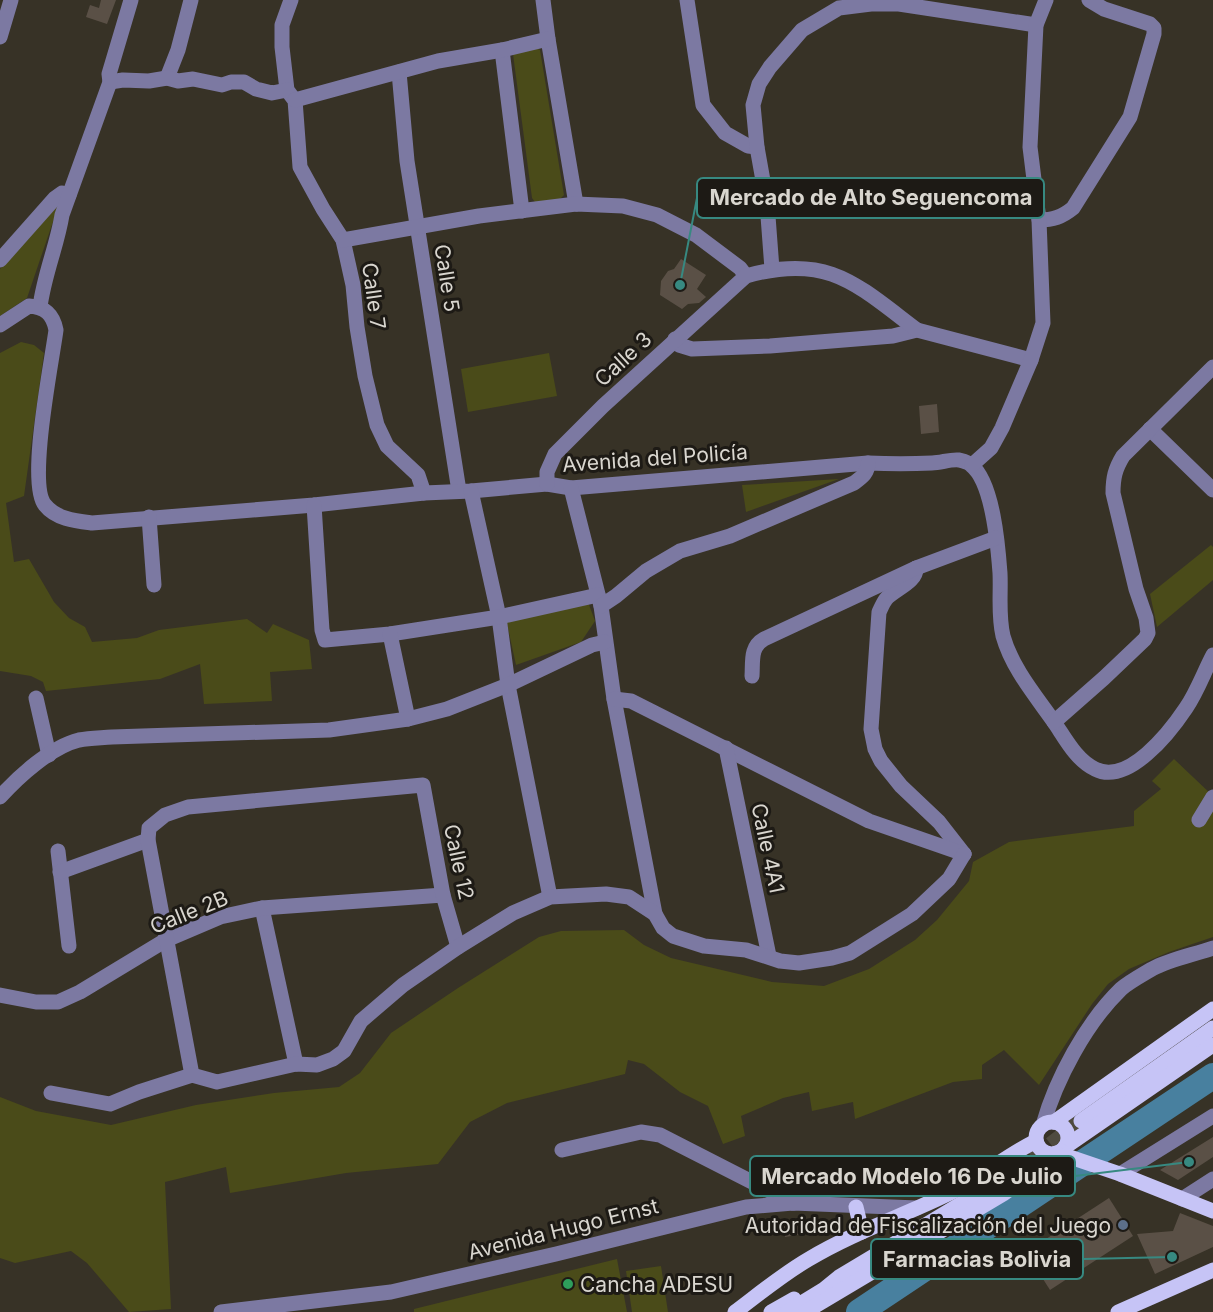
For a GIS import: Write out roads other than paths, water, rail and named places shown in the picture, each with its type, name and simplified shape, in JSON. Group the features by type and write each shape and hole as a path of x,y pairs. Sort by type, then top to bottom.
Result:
{"main road":[{"path":"1213,1009 1037,1131 1036,1141 1041,1150 1051,1154 1062,1152 1213,1211"},
{"path":"1081,1121 1213,1028"},
{"path":"806,1312 1003,1194 1213,1045"},
{"path":"1049,1124 1063,1127 1066,1132 1067,1142 1062,1152"},
{"path":"735,1312 808,1259 862,1232 953,1192 1014,1152 1036,1141"},
{"path":"771,1312 839,1276 1014,1172"},
{"path":"856,1207 862,1232"},
{"path":"1118,1312 1213,1270"},
{"path":"787,1312 823,1290 839,1276"}],"street":[{"path":"0,36 11,0"},
{"path":"0,324 29,306 40,307 45,277 69,195 110,82 109,74 131,0"},
{"path":"172,79 190,0"},
{"name":"Calle 7","path":"291,0 282,25 282,47 300,167 322,210 343,240 353,285 365,376 377,425 387,446 417,475 424,493"},
{"path":"543,0 576,204"},
{"path":"687,0 703,105 725,133 748,146 757,147"},
{"path":"1046,0 1036,25 1030,147 1039,220 1043,323 1031,360 992,448 972,465 980,475 990,504 1000,571 1000,623 1010,656 1027,685 1080,759 1097,771 1108,772 1125,768 1150,752 1187,707 1212,662"},
{"path":"1039,220 1053,220 1064,216 1073,208 1123,131 1130,117 1154,34 1154,28 1145,23 1104,9 1089,0"},
{"path":"772,269 767,203 757,147 753,105 759,84 770,67 802,30 837,4 899,4 1036,25"},
{"path":"110,82 172,79 193,79 222,85 239,82 272,93 291,95 399,72 438,61 548,39"},
{"path":"502,50 522,211"},
{"name":"Calle 5","path":"399,72 407,161 465,491 499,617 508,685 550,897"},
{"path":"0,260 55,198 62,193 69,195"},
{"path":"343,240 418,226 576,204 623,206 657,215 696,235 740,268 746,276 772,269 796,267 828,272 857,285 917,330 1031,360"},
{"name":"Calle 3","path":"547,484 547,472 555,454 603,406 746,276"},
{"name":"Avenida del Policía","path":"40,307 51,316 56,330 42,431 38,492 45,505 57,514 73,521 92,523 314,505 424,493 547,484 571,488 868,463 936,463 956,459 972,465"},
{"path":"675,339 679,345 692,349 725,348 893,336 917,330"},
{"path":"1054,722 1134,651 1148,633 1113,493 1116,467 1150,429 1212,370"},
{"path":"1150,429 1213,490"},
{"path":"314,505 321,630 325,640 390,634 600,601 616,596 646,571 680,552 730,536 854,483 868,470 868,463"},
{"path":"571,488 600,601 614,699 656,915 663,928 673,936 704,946 746,950 780,961 799,963 832,958 850,953 912,914 949,879 964,854"},
{"path":"149,517 154,585"},
{"path":"752,676 754,650 757,643 916,568 996,538"},
{"path":"916,568 913,578 889,596 879,612 871,729 875,749 881,761 901,786 939,822 964,854"},
{"path":"390,634 408,719"},
{"path":"0,797 16,780 49,755 78,741 112,737 329,730 408,719 447,709 508,685 592,645 605,642"},
{"path":"36,698 49,755"},
{"path":"614,699 631,701 869,821 964,854"},
{"name":"Calle 4A1","path":"726,748 769,957"},
{"name":"Calle 12","path":"148,840 149,828 165,815 188,807 423,785 442,895 458,947"},
{"path":"1199,820 1213,797"},
{"path":"60,872 148,840 192,1076"},
{"path":"58,851 69,946"},
{"path":"51,1093 110,1104 192,1076 217,1082 296,1064 317,1065 333,1059 344,1051 362,1021 403,985 513,913 550,897 606,894 629,897 656,915"},
{"name":"Calle 2B","path":"0,995 36,1002 58,1002 80,992 166,940 220,917 262,909 442,895"},
{"path":"262,909 296,1064"},
{"path":"1049,1124 1050,1102 1062,1074 1104,1008 1122,988 1154,968 1213,948"},
{"path":"1120,1174 1213,1116"},
{"path":"562,1150 641,1132 660,1135 793,1203"},
{"path":"1182,1199 1213,1179"},
{"name":"Avenida Hugo Ernst","path":"220,1312 391,1292 746,1207 793,1203 917,1208"}],"waterway":[{"path":"859,1312 1213,1076"}],"tunnel":[{"path":"1014,1172 1081,1121"}],"place":[{"name":"Mercado de Alto Seguencoma","path":"680,285"},
{"name":"Mercado Modelo 16 De Julio","path":"1189,1162"},
{"name":"Autoridad de Fiscalización del Juego","path":"1123,1225"},
{"name":"Farmacias Bolivia","path":"1172,1257"},
{"name":"Cancha ADESU","path":"568,1284"}]}
